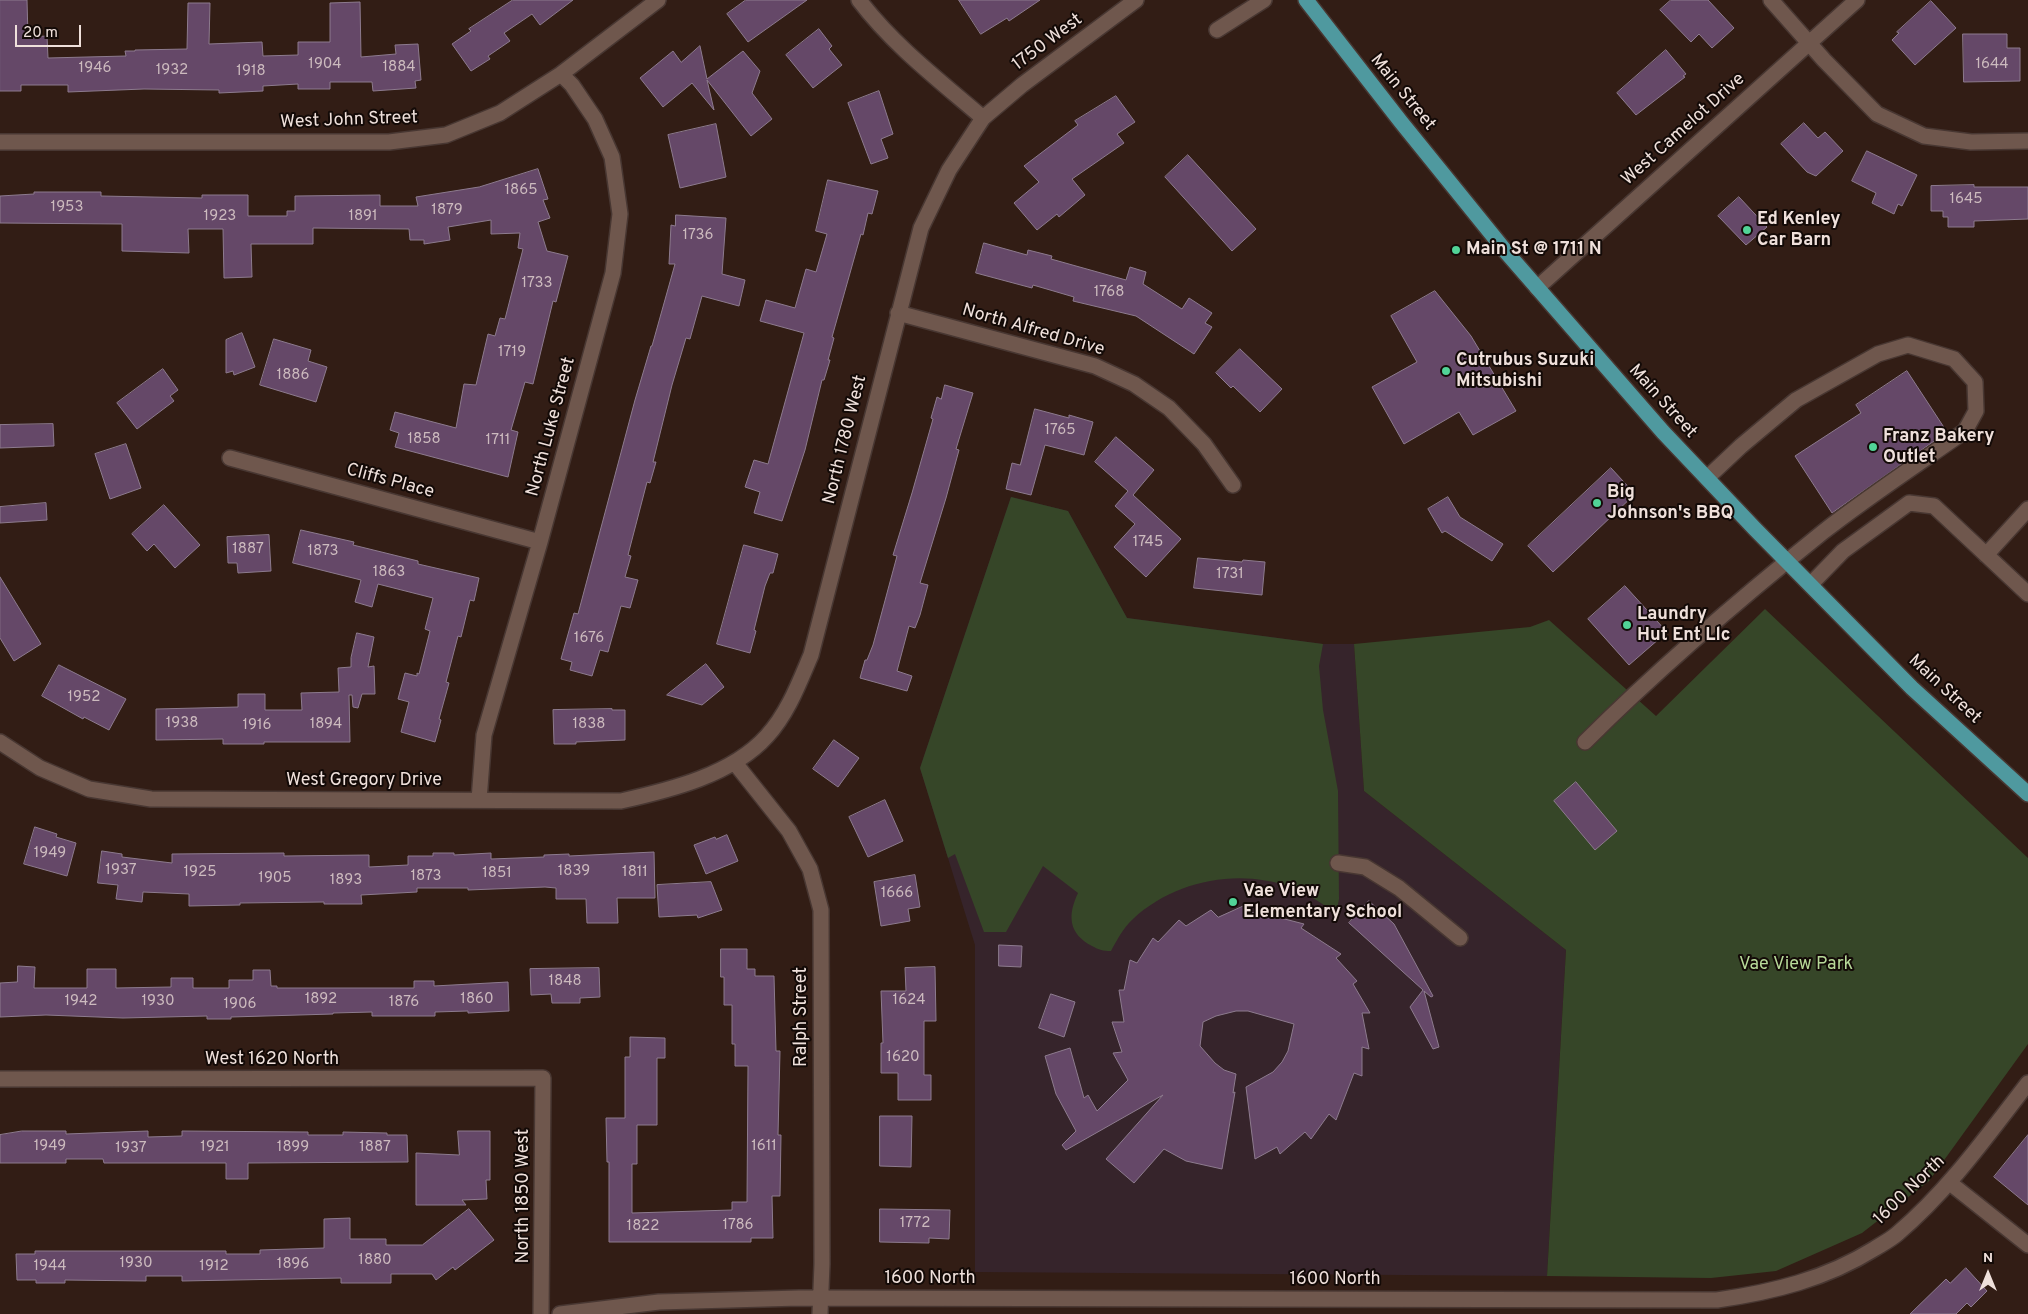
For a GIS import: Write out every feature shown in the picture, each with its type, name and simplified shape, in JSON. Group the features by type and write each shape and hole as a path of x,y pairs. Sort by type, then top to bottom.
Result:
{"main road":[{"name":"Main Street","path":"1306,0 1396,115 1537,288 1663,432 1912,688 2028,794"}],"street":[{"name":"West John Street","path":"0,142 389,142 446,135 500,113 561,74 658,0"},
{"path":"859,0 868,13 902,48 983,118"},
{"name":"1750 West","path":"983,118 1022,85 1136,0"},
{"path":"1217,30 1264,0"},
{"path":"1771,0 1877,114 1924,136 1971,142 2028,141"},
{"name":"West Camelot Drive","path":"1537,288 1857,0"},
{"name":"North Luke Street","path":"479,800 484,735 540,542 613,273 620,214 612,157 595,119 572,85 561,74"},
{"name":"North 1780 West","path":"735,763 767,736 793,698 811,655 921,228 949,170 983,118"},
{"name":"North Alfred Drive","path":"898,312 1095,366 1134,384 1169,408 1204,444 1233,486"},
{"path":"1585,742 1750,590 1846,515 1965,431 1976,411 1975,382 1954,359 1908,345 1878,354 1796,400 1741,446 1707,478"},
{"name":"Cliffs Place","path":"230,458 540,542"},
{"path":"1811,584 1843,551 1909,503 1934,506 2028,594"},
{"path":"1986,555 2028,509"},
{"name":"West Gregory Drive","path":"0,742 40,768 89,789 151,799 621,801 670,790 735,763"},
{"name":"Ralph Street","path":"735,763 789,831 810,869 821,910 820,1314"},
{"path":"1338,863 1365,867 1399,888 1460,938"},
{"name":"West 1620 North","path":"0,1079 543,1078"},
{"name":"North 1850 West","path":"541,1314 543,1078"},
{"name":"1600 North","path":"560,1314 659,1302 821,1298 1230,1307 1496,1298 1717,1300 1762,1294 1819,1277 1860,1258 1896,1235 1950,1182 2028,1083"},
{"path":"1950,1182 2028,1245"}],"shaded area":[{"name":"Vae View Elementary School","path":"1011,497 1068,511 1127,618 1323,644 1354,644 1364,791 1566,950 1547,1276 975,1272 975,945 920,768"}],"green space":[{"path":"1011,497 1068,511 1127,618 1323,644 1319,666 1323,710 1338,791 1339,899 1336,914 1302,892 1270,881 1228,879 1207,882 1167,895 1149,906 1126,926 1111,951 1103,950 1084,941 1072,924 1072,909 1078,893 1043,866 1006,932 984,932 955,854 948,858 920,768"},
{"name":"Vae View Park","path":"1765,609 2028,858 2028,1044 1929,1181 1862,1233 1776,1271 1711,1278 1547,1276 1566,950 1364,791 1354,644 1530,627 1549,620 1656,716"}],"building":[{"path":"0,0 27,0 28,37 47,36 48,58 126,56 125,51 187,49 188,3 210,3 209,44 262,42 263,56 298,55 298,42 330,42 330,3 360,2 361,57 396,54 395,45 418,44 421,80 415,81 416,88 373,91 372,82 330,82 330,89 298,89 298,84 263,86 263,91 219,93 219,90 144,89 68,92 68,85 21,85 21,91 0,91"},
{"path":"513,0 573,0 540,25 532,14 504,33 510,41 488,56 490,59 471,71 452,44 471,31 469,29"},
{"path":"746,0 807,0 748,42 727,14"},
{"path":"959,0 1040,0 1009,21 1007,18 981,34"},
{"path":"1671,0 1708,0 1734,28 1712,48 1699,34 1691,42 1660,10"},
{"path":"1931,1 1956,28 1915,65 1892,40 1899,33 1897,32"},
{"path":"819,29 832,46 829,49 842,65 813,88 786,55"},
{"path":"1963,34 2007,34 2007,48 2020,48 2020,81 1964,82"},
{"path":"700,46 707,79 743,51 760,71 752,93 772,119 751,136 707,80 714,110 692,83 663,107 640,78 673,51 681,62"},
{"path":"1666,50 1686,74 1683,76 1685,77 1636,115 1617,93"},
{"path":"879,91 893,134 881,139 888,158 871,164 848,103"},
{"path":"1116,96 1135,122 1117,134 1124,143 1072,179 1085,195 1059,217 1057,214 1037,230 1014,203 1039,182 1024,166 1078,125 1075,121"},
{"path":"1804,123 1818,138 1825,132 1843,151 1816,176 1807,172 1781,144"},
{"path":"716,124 726,177 680,188 668,135"},
{"path":"1867,151 1917,175 1902,206 1898,204 1894,214 1872,203 1876,193 1852,181"},
{"path":"1188,155 1256,229 1232,251 1165,177"},
{"path":"538,169 548,199 543,200 550,218 538,222 547,251 568,256 556,302 553,301 533,384 525,382 511,430 518,432 508,477 395,447 399,433 390,430 395,412 456,428 464,384 476,385 488,334 495,336 500,318 505,319 523,249 518,248 520,233 491,234 491,220 448,227 450,240 424,244 424,240 410,240 409,229 313,228 313,244 251,244 252,277 224,278 223,229 188,229 189,253 122,251 122,224 0,223 0,196 34,194 34,192 101,192 101,196 202,198 202,195 248,195 248,216 287,216 287,211 295,211 295,196 380,195 380,206 418,206 416,197 479,187"},
{"path":"828,180 878,191 872,214 868,213 863,235 861,234 832,337 834,338 828,360 830,360 824,380 822,380 805,450 782,521 754,513 760,492 745,487 754,460 768,464 804,333 760,321 766,300 795,308 806,269 816,272 827,234 816,231"},
{"path":"1974,185 1974,187 2028,187 2028,219 1974,221 1974,227 1948,227 1948,217 1943,217 1943,211 1931,211 1931,186"},
{"name":"Ed Kenley Car Barn","path":"1739,197 1767,227 1746,245 1718,216"},
{"path":"676,215 726,218 722,274 745,280 739,306 702,296 690,339 686,338 672,385 653,462 656,462 650,483 647,482 628,555 631,556 625,577 638,580 630,608 621,606 608,652 600,650 592,676 570,670 572,662 561,659 574,613 578,614 635,400 675,264 669,264 671,225 675,226"},
{"path":"984,243 1027,255 1028,250 1052,256 1051,259 1126,280 1130,267 1146,272 1143,284 1182,309 1189,298 1212,313 1205,323 1212,327 1194,354 1136,316 1073,301 1074,297 1033,285 1032,288 976,273"},
{"name":"Cutrubus Suzuki Mitsubishi","path":"1435,291 1471,336 1516,411 1473,435 1459,412 1404,444 1372,387 1417,362 1391,316"},
{"path":"242,333 255,367 234,375 233,371 226,373 226,340"},
{"path":"274,339 311,350 308,361 327,367 316,402 260,385"},
{"path":"1240,349 1282,389 1260,412 1233,386 1231,388 1216,373"},
{"path":"163,369 178,390 170,396 174,401 137,429 117,403"},
{"name":"Franz Bakery Outlet","path":"1907,371 1947,432 1832,513 1795,456 1861,413 1856,405"},
{"path":"945,385 973,393 956,449 959,450 946,498 920,583 928,585 920,615 915,628 909,626 897,671 912,676 907,691 860,678 865,660 867,660 873,645 897,556 893,555 933,419 931,418 937,397 941,399"},
{"path":"1035,409 1069,418 1069,415 1093,422 1084,455 1045,445 1031,495 1006,489 1012,463 1020,465"},
{"path":"53,424 54,446 0,448 0,425"},
{"path":"1116,437 1154,470 1133,495 1181,539 1146,577 1114,547 1135,524 1115,506 1128,491 1095,462"},
{"path":"126,444 141,488 110,499 95,454"},
{"path":"1611,468 1635,494 1553,572 1528,546"},
{"path":"1448,497 1460,517 1503,544 1492,561 1445,531 1442,533 1428,509"},
{"path":"46,503 47,520 0,523 0,507"},
{"path":"164,505 200,545 175,568 154,544 147,551 132,534"},
{"path":"301,530 354,542 353,545 418,561 418,564 479,578 474,601 470,600 461,637 458,636 446,682 449,683 435,742 401,732 409,702 398,699 405,673 417,676 417,673 419,674 430,631 425,629 433,598 378,584 372,607 355,602 361,580 293,563"},
{"path":"269,535 271,571 238,573 237,563 228,563 227,537"},
{"path":"744,545 778,554 773,573 770,573 765,586 750,653 717,644"},
{"path":"1198,558 1265,562 1262,595 1194,588"},
{"path":"0,577 41,644 14,661 0,638"},
{"name":"Laundry Hut Ent Llc","path":"1625,586 1667,632 1629,665 1588,619"},
{"path":"357,633 374,637 368,667 374,666 375,694 362,694 358,708 353,707 352,695 349,695 350,742 223,744 223,739 156,740 156,709 238,707 238,694 265,694 265,710 302,710 301,693 339,692 338,668 351,667 351,658"},
{"path":"706,664 724,687 702,705 667,695"},
{"path":"59,665 126,699 109,730 84,717 83,719 42,696"},
{"path":"553,710 625,710 625,740 554,744"},
{"path":"834,740 859,758 838,787 813,769"},
{"path":"1576,782 1617,831 1595,850 1554,801"},
{"path":"885,800 903,841 868,857 849,817"},
{"path":"35,827 57,834 56,837 76,843 67,876 24,864"},
{"path":"727,835 738,861 706,874 694,845 715,837 716,839"},
{"path":"102,851 122,854 122,857 172,863 172,854 284,853 284,856 369,855 369,867 408,865 408,856 433,856 433,853 454,853 454,855 491,853 491,859 544,857 544,855 569,854 569,856 654,852 655,898 617,898 618,923 587,923 586,899 556,899 556,888 545,887 468,890 468,888 417,888 417,892 361,895 362,904 324,904 324,902 189,906 189,894 143,892 142,902 116,899 118,885 98,883"},
{"path":"915,875 920,907 908,909 910,921 881,926 874,882"},
{"path":"711,882 722,910 698,918 697,915 659,917 657,885"},
{"path":"1369,901 1394,924 1433,996 1431,997 1424,991 1439,1047 1433,1049 1410,1007 1423,990 1349,923"},
{"name":"Vae View Elementary School","path":"1244,906 1244,913 1275,912 1273,916 1304,924 1301,928 1341,954 1336,958 1357,981 1353,984 1370,1013 1362,1013 1369,1049 1362,1047 1362,1076 1354,1073 1336,1120 1329,1114 1311,1139 1305,1132 1280,1154 1277,1147 1255,1159 1246,1087 1273,1072 1282,1062 1288,1051 1294,1024 1248,1011 1236,1011 1216,1016 1203,1022 1200,1046 1224,1070 1236,1074 1233,1093 1235,1092 1222,1169 1186,1161 1164,1149 1134,1183 1106,1159 1163,1095 1066,1150 1062,1145 1076,1131 1056,1094 1045,1056 1070,1048 1084,1098 1088,1095 1097,1111 1128,1080 1113,1053 1122,1052 1112,1022 1124,1022 1119,990 1124,990 1130,960 1137,963 1153,938 1158,942 1179,920 1186,926 1211,910 1218,917"},
{"path":"999,945 1022,946 1021,967 999,966"},
{"path":"721,949 747,949 747,969 755,969 755,976 774,976 776,1051 780,1051 778,1135 781,1135 780,1196 772,1196 773,1238 751,1238 751,1242 609,1242 609,1162 607,1162 606,1118 625,1118 625,1057 630,1057 630,1037 665,1038 665,1058 657,1058 657,1125 637,1125 637,1164 632,1164 632,1213 732,1210 732,1202 747,1202 748,1066 735,1066 735,1044 732,1044 732,1005 724,1005"},
{"path":"18,966 35,967 34,988 87,988 87,969 116,969 116,988 171,987 171,978 193,978 193,988 229,988 229,980 253,980 253,970 270,970 271,986 277,986 277,988 414,988 414,981 434,981 434,986 508,982 509,1011 435,1012 435,1016 372,1016 372,1012 333,1013 231,1017 231,1019 207,1019 207,1016 123,1018 46,1015 0,1017 0,983 17,982"},
{"path":"935,967 936,1021 924,1021 924,1075 931,1075 931,1100 898,1100 898,1073 881,1073 881,1043 883,1043 881,991 906,991 905,968"},
{"path":"599,968 600,997 580,998 580,1003 552,1003 551,994 531,995 530,969"},
{"path":"1051,994 1075,1002 1064,1037 1039,1028"},
{"path":"880,1116 912,1116 911,1167 880,1166"},
{"path":"22,1131 66,1131 66,1134 148,1131 148,1137 182,1136 182,1131 308,1132 308,1135 343,1135 343,1132 387,1133 387,1135 407,1135 408,1162 248,1163 248,1179 226,1179 226,1163 104,1163 103,1159 66,1159 66,1163 0,1163 0,1135"},
{"path":"458,1131 490,1131 490,1180 486,1180 487,1199 462,1200 466,1205 416,1205 416,1153 459,1155"},
{"path":"2028,1135 2028,1205 1994,1177"},
{"path":"469,1209 494,1240 455,1270 453,1267 436,1280 432,1274 391,1274 391,1283 341,1283 341,1278 182,1281 182,1276 146,1276 146,1281 65,1280 65,1283 36,1283 36,1280 17,1280 16,1254 35,1254 35,1251 226,1251 226,1254 260,1254 260,1250 324,1248 324,1219 350,1218 350,1239 386,1239 386,1245 422,1245"},
{"path":"880,1209 950,1210 949,1239 929,1238 929,1243 880,1242"},
{"path":"1966,1268 1987,1291 1971,1307 1967,1303 1956,1314 1910,1314 1946,1279 1950,1283"}],"place":[{"name":"Ed Kenley Car Barn","path":"1747,230"},
{"name":"Main St @ 1711 N","path":"1456,250"},
{"name":"Cutrubus Suzuki Mitsubishi","path":"1446,371"},
{"name":"Franz Bakery Outlet","path":"1873,447"},
{"name":"Big Johnson's BBQ","path":"1597,503"},
{"name":"Laundry Hut Ent Llc","path":"1627,625"},
{"name":"Vae View Elementary School","path":"1233,902"}]}
